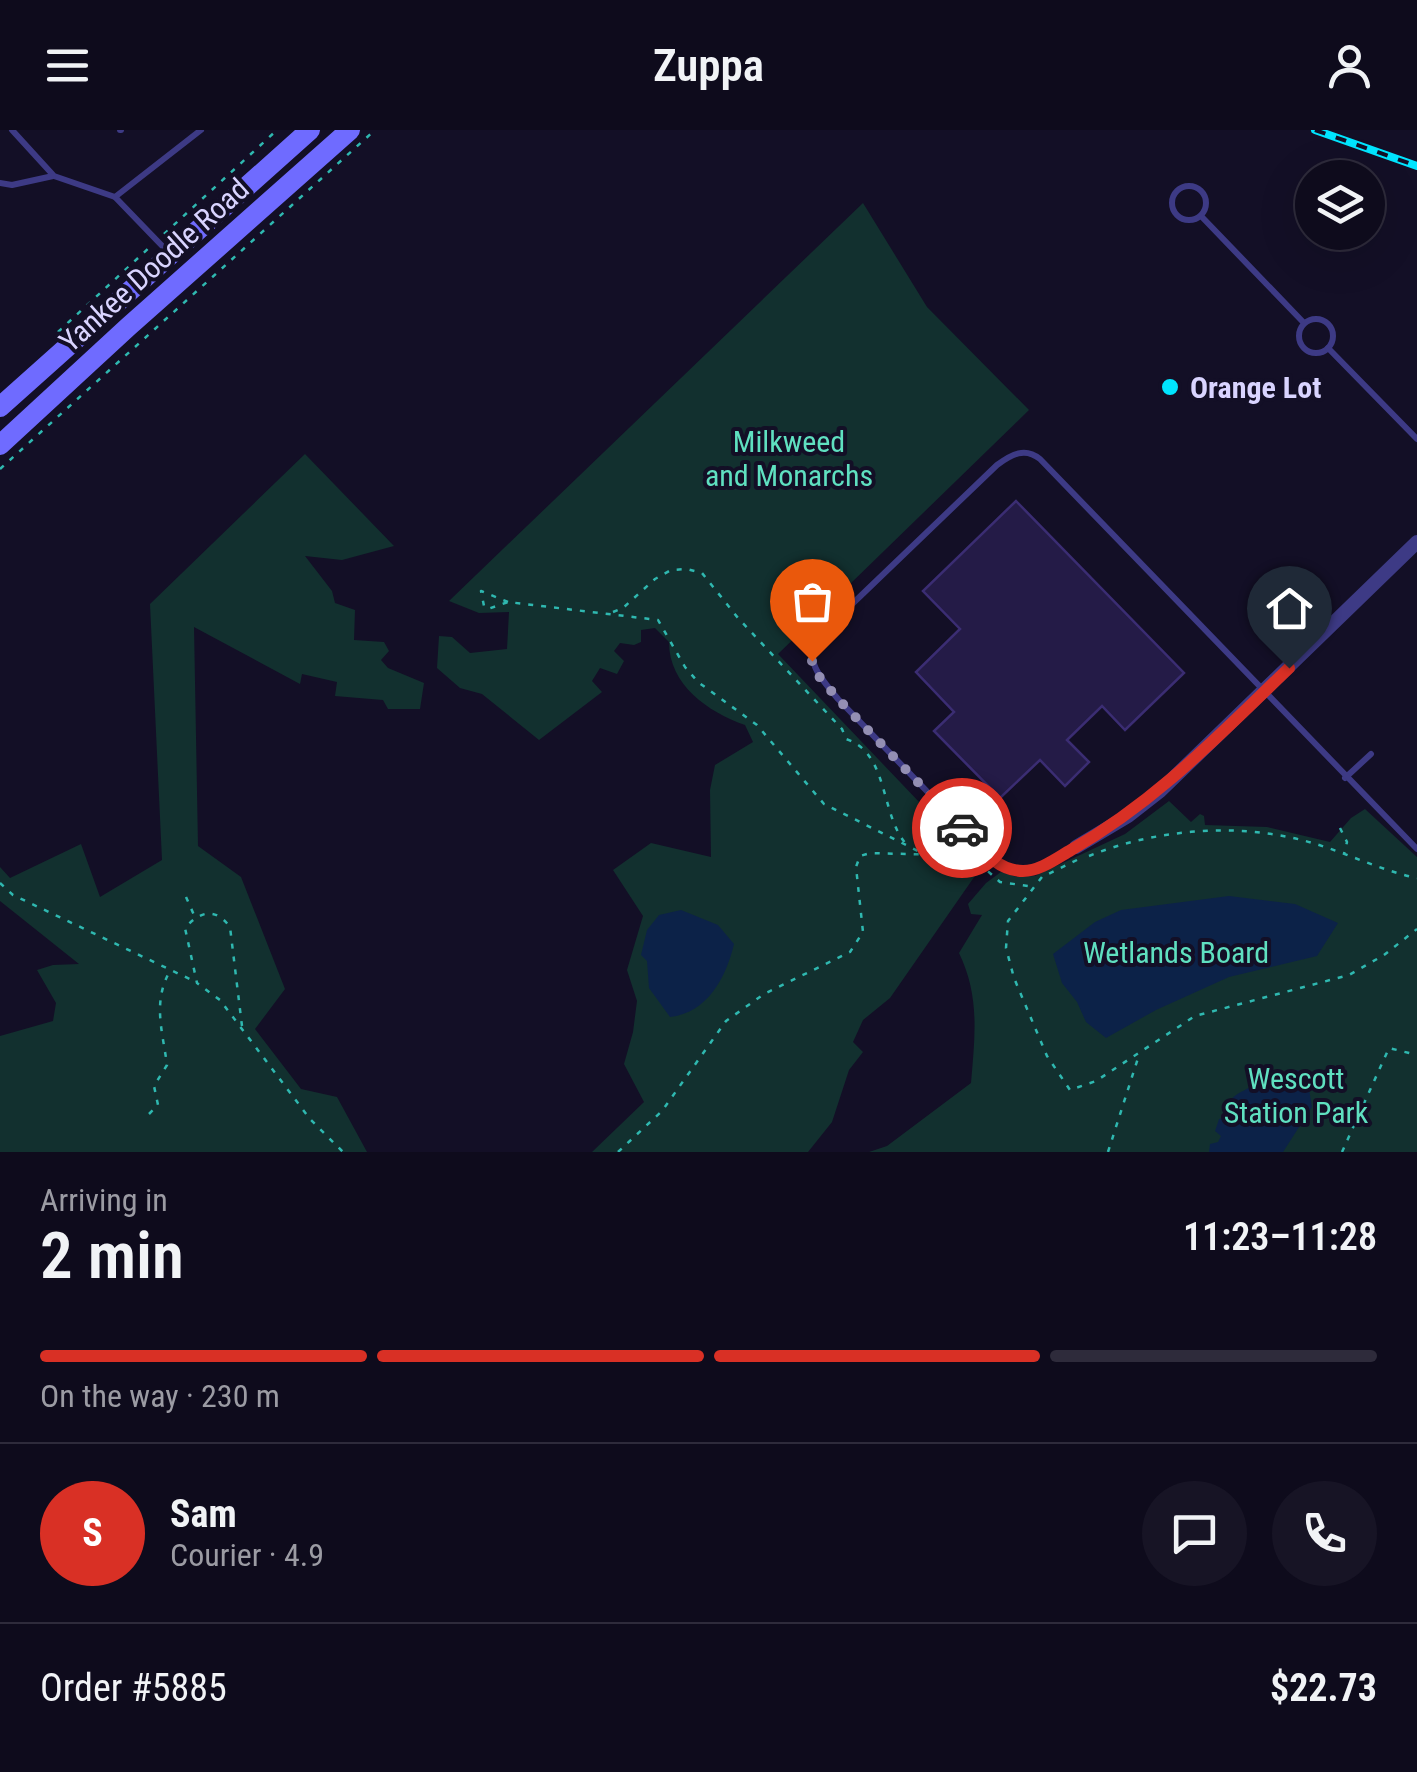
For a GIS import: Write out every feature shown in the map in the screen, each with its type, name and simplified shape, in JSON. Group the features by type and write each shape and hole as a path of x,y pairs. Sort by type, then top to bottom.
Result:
{"main road":[{"name":"Yankee Doodle Road","path":"0,408 163,247 310,130"},
{"path":"206,258 200,251 206,239 321,130"},
{"name":"Yankee Doodle Road","path":"0,445 350,130"},
{"path":"24,424 22,414 162,281 172,265 163,247"}],"street":[{"path":"1076,848 1160,791 1417,542"}],"lane":[{"path":"12,130 54,176 115,197 163,247"},
{"path":"115,197 201,130"},
{"path":"0,183 54,176"},
{"path":"1188,186 1202,192 1206,204 1201,216 1188,221 1176,215 1171,203 1177,190 1188,186"},
{"path":"1201,216 1304,323"},
{"path":"1315,319 1328,324 1333,335 1328,348 1315,353 1302,347 1299,335 1304,323 1315,319"},
{"path":"1328,348 1417,439"},
{"path":"1076,848 1026,872 997,864 838,699 817,674 812,661 811,650 823,632 997,465 1022,452 1031,452 1040,459 1417,849"},
{"path":"1345,778 1370,754"}],"path":[{"path":"58,332 163,247 277,130"},
{"path":"0,469 375,130"},
{"path":"609,613 623,608 655,578 671,570 702,573 738,618 842,729 846,740 854,742 878,769 897,834 908,846"},
{"path":"508,602 488,608 481,591 508,602 658,620 698,682 757,725 824,804 925,854"},
{"path":"925,854 929,836 942,818"},
{"path":"1340,828 1347,842 1344,855"},
{"path":"1417,878 1382,871 1294,838 1206,831 1146,838 1066,864 1042,878 1008,921 1006,948 1014,978 1062,1084 1070,1090 1096,1081 1195,1016 1349,975 1384,956 1417,929"},
{"path":"618,1152 662,1112 726,1022 764,994 850,952 863,932 856,867 860,856 925,854 965,860 982,866 1000,882 1035,888"},
{"path":"0,883 13,896 197,982 220,1000 310,1119 344,1152"},
{"path":"186,897 195,916"},
{"path":"197,982 185,928 195,916 212,912 230,926 242,1026"},
{"path":"149,1114 158,1105 154,1086 167,1065 160,1036 160,1000 171,970"},
{"path":"1342,1152 1389,1048 1417,1056"},
{"path":"1108,1152 1140,1054"}],"green space":[{"name":"Milkweed and Monarchs","path":"863,203 927,307 1029,410 778,654 962,847 969,843 986,860 890,998 863,1020 853,1042 863,1052 849,1070 832,1122 808,1152 592,1152 644,1102 624,1064 637,1001 627,970 643,916 613,870 651,843 711,857 710,790 715,765 753,742 745,725 718,713 683,684 669,642 655,628 641,630 641,642 634,645 620,643 614,651 624,661 617,674 600,668 592,681 602,692 539,740 482,694 460,688 437,668 439,636 452,637 470,653 507,649 509,612 479,613 449,601"},
{"path":"305,454 394,546 342,560 305,556 332,591 335,603 355,610 354,640 384,642 389,651 381,660 388,668 424,683 420,709 388,709 383,700 335,696 337,682 302,674 300,684 194,627 198,846 241,877 285,989 255,1029 301,1089 337,1097 367,1152 0,1152 0,1036 53,1021 56,1003 37,970 79,964 0,901 0,867 10,878 81,844 100,897 162,860 150,604"},
{"name":"Wetlands Board","path":"1169,801 1191,822 1200,814 1205,825 1267,827 1330,842 1351,818 1365,809 1417,857 1417,1152 869,1152 887,1146 971,1083 973,1001 959,953 982,915 971,914 968,904 1001,872 1017,877 1035,876 1125,834"}],"water":[{"path":"1229,896 1295,904 1338,923 1317,956 1229,977 1106,1038 1086,1022 1062,983 1053,954 1095,922 1121,910"},
{"path":"681,910 718,925 734,944 713,992 694,1009 670,1017 649,988 647,961 641,955 647,930 659,915"},
{"path":"1271,1069 1280,1073 1298,1070 1309,1089 1312,1107 1283,1152 1209,1152 1210,1144 1218,1142 1221,1136 1215,1131 1230,1102"}],"building":[{"path":"1016,501 1184,673 1125,730 1102,706 1067,740 1089,762 1065,786 1040,760 1000,798 934,731 954,712 916,672 960,629 923,591"}],"railway":[{"path":"1315,130 1417,166"}],"way so far":[{"path":"812,661 817,674 838,699 962,828"}],"place":[{"name":"Orange Lot","path":"1170,387"}],"route":[{"path":"962,828 997,864 1026,872 1042,866 1128,816 1160,791 1289,668"}],"park label":[{"name":"Wescott Station Park","path":"1296,1095"}]}
